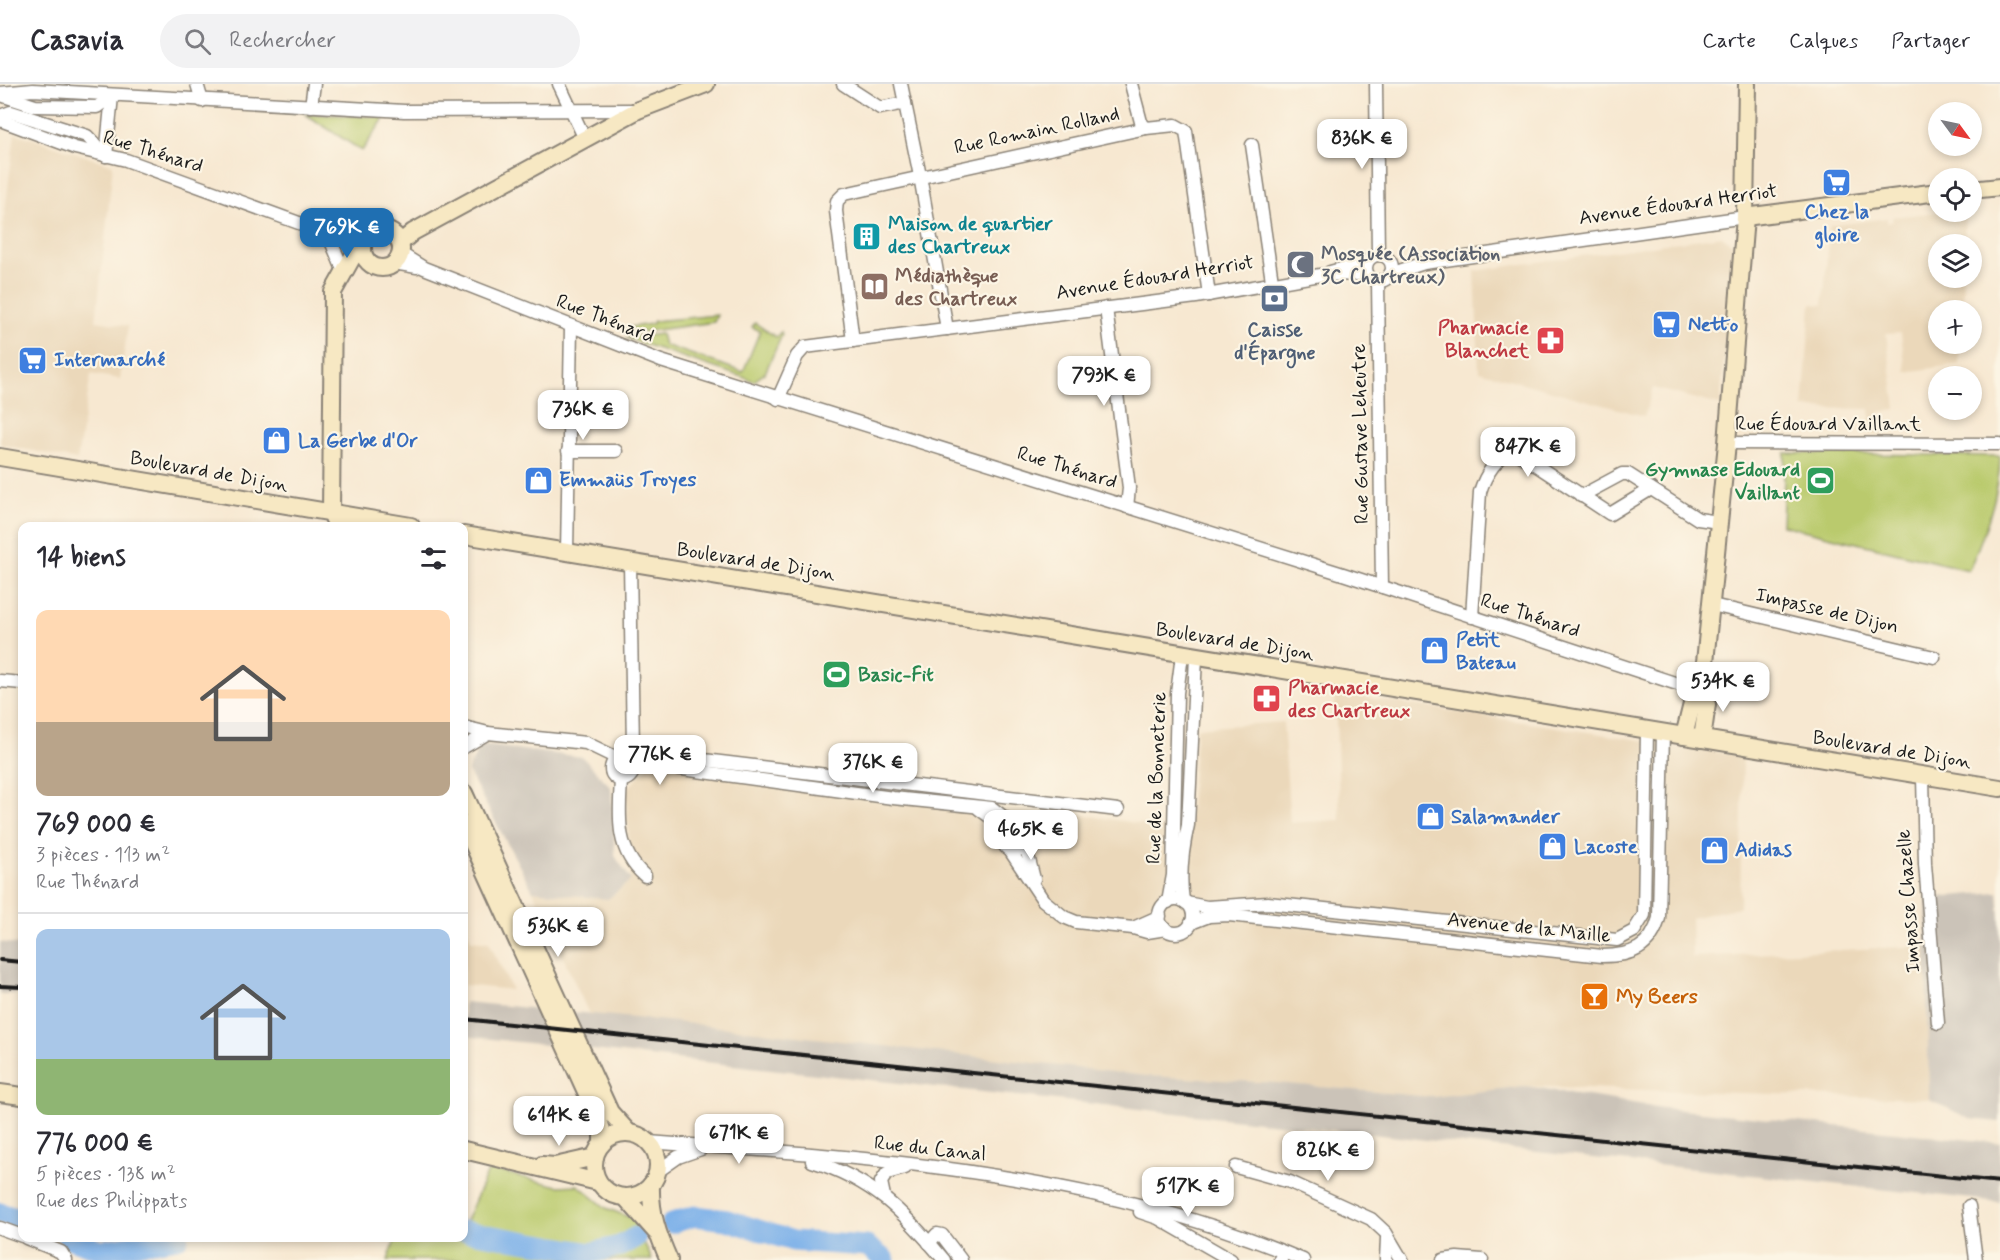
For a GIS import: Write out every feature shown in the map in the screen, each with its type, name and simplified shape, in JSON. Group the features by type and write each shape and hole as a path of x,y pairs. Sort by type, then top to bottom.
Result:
{"street":[{"path":"197,84 202,101"},
{"path":"311,106 314,84"},
{"path":"559,84 585,139"},
{"path":"365,251 386,267 396,248 413,232 638,110 706,84"},
{"path":"843,84 879,108 905,103"},
{"path":"901,84 947,329"},
{"path":"1131,84 1141,122 1146,128"},
{"path":"1376,84 1384,258 1390,274"},
{"path":"1702,739 1707,704 1702,692 1727,443 1745,217 1747,84"},
{"path":"0,93 35,106 97,107 112,96 405,111 638,110"},
{"path":"106,156 112,96"},
{"name":"Rue Thénard","path":"0,118 75,148 126,160 328,234 365,251"},
{"name":"Rue Romain Rolland","path":"853,341 836,211 837,201 844,194 1146,128 1175,125 1186,131 1209,295"},
{"path":"1252,145 1272,281"},
{"path":"1982,189 2000,187"},
{"name":"Avenue Édouard Herriot","path":"1424,263 1928,193"},
{"path":"334,520 333,292 352,258 365,251 375,231 396,248"},
{"path":"413,232 412,255 420,266"},
{"path":"328,234 341,277"},
{"name":"Rue Thénard","path":"396,248 420,266 661,361 1382,587 1702,692"},
{"path":"1384,258 1424,263"},
{"path":"1384,258 1370,272 1385,279 1390,274 1424,263"},
{"name":"Avenue Édouard Herriot","path":"778,399 797,356 805,347 1209,295 1272,281 1370,272"},
{"name":"Rue Gustave Leheutre","path":"1370,272 1382,587"},
{"path":"1106,308 1130,488 1127,507"},
{"path":"567,552 571,327"},
{"name":"Rue Édouard Vaillant","path":"1727,443 2000,444"},
{"path":"568,451 616,451"},
{"path":"1472,617 1480,492 1483,482 1503,455 1516,452 1610,514 1650,489"},
{"name":"Boulevard de Dijon","path":"0,457 334,520 360,522"},
{"path":"1581,496 1622,474 1628,474 1698,519 1719,522"},
{"name":"Boulevard de Dijon","path":"468,536 2000,788"},
{"path":"630,562 628,757 633,771 626,778 621,829 624,852 645,876"},
{"name":"Impasse de Dijon","path":"1712,605 1934,657"},
{"name":"Rue de la Bonneterie","path":"1168,902 1173,874 1177,693 1189,656"},
{"name":"Rue de la Bonneterie","path":"1185,902 1180,873 1183,844 1188,825 1189,656"},
{"path":"0,681 18,683"},
{"path":"1684,736 1694,699 1702,692"},
{"path":"468,728 488,733 571,744 586,743 628,757 683,770 992,808 1024,835 1037,889"},
{"name":"Avenue de la Maille","path":"1185,902 1207,907 1268,903 1617,940 1634,931 1644,915 1655,731"},
{"name":"Avenue de la Maille","path":"1191,923 1209,916 1228,915 1591,955 1627,955 1648,942 1656,931 1659,918 1655,731"},
{"path":"468,745 488,733"},
{"path":"571,744 597,757 615,777 626,778 648,771 683,770"},
{"path":"611,770 612,765 628,757 654,754 1118,810"},
{"name":"Impasse Chazelle","path":"1923,777 1925,864 1938,1023"},
{"path":"468,802 610,1112 629,1133 649,1142 658,1161 650,1201 657,1233 669,1260"},
{"path":"975,807 992,816 1003,837 1004,846 1011,852 1044,900 1064,917 1076,921 1148,932 1166,929 1180,932 1191,923 1193,912 1185,902 1168,902 1162,908 1160,916 1166,929"},
{"path":"1003,837 1007,831 1020,830"},
{"path":"468,833 598,1118 602,1130 595,1174 598,1182 606,1190 625,1197 657,1233"},
{"path":"1011,852 1022,849 1025,844"},
{"path":"1133,928 1160,916"},
{"path":"0,1087 18,1089"},
{"path":"0,1093 18,1095"},
{"path":"526,1165 555,1166 598,1150 619,1133 629,1133"},
{"name":"Rue du Canal","path":"649,1142 918,1167 1020,1180 1148,1206 1209,1223 1281,1258 1303,1260"},
{"name":"Rue du Canal","path":"655,1178 678,1157 705,1148"},
{"path":"468,1151 598,1182"},
{"path":"788,1154 840,1170 884,1196 944,1260"},
{"path":"884,1196 881,1182 886,1173 918,1167"},
{"path":"1236,1167 1290,1182 1371,1219 1382,1228 1402,1260"},
{"path":"625,1197 644,1192 655,1178"},
{"path":"1148,1206 1158,1218"},
{"path":"1969,1206 1976,1260"},
{"path":"1129,1208 1158,1218 1232,1260"},
{"path":"0,1228 18,1235"},
{"path":"929,1243 937,1234 942,1235 961,1260"},
{"path":"1386,1260 1387,1238"},
{"path":"36,1242 61,1252 66,1260"},
{"path":"1443,1260 1456,1257 1482,1260"}],"shaded area":[{"path":"15,133 113,165 96,321 128,326 120,379 91,374 77,460 0,444 0,251"},
{"path":"1928,213 1928,222 1965,222 1964,234 1928,234 1928,288 1963,288 1962,300 1928,300 1928,354 1960,354 1959,364 1928,366 1928,369 1906,372 1901,333 1886,334 1896,409 1879,412 1883,434 1870,434 1870,409 1803,408 1811,304 1823,305 1830,226 1887,218 1887,222 1893,221 1892,217"},
{"path":"1722,236 1734,245 1720,405 1653,388 1644,416 1479,371 1475,271"},
{"path":"1335,693 1743,756 1740,907 1691,918 1692,957 1926,946 1929,1099 1526,1086 1432,1097 1277,1083 1147,1076 589,1014 533,891 608,899 631,880 626,790 651,764 1090,816 1188,831 1197,728 1283,722 1290,823 1340,820"},
{"path":"480,745 582,757 611,787 615,856 631,880 608,899 533,891 468,771"},
{"path":"1998,892 2000,1122 1970,1119 1929,1099 1926,946 1926,898"},
{"path":"468,933 471,940 489,942 512,990 468,985"},
{"path":"0,942 18,944 18,994 0,994"},
{"path":"468,1002 667,1021 1147,1076 1277,1083 1432,1097 1526,1086 1663,1108 2000,1143 2000,1202 468,1036"}],"green space":[{"path":"305,114 385,117 362,151"},
{"path":"717,315 714,322 628,334 623,331 624,328 652,324 654,321"},
{"path":"755,323 776,337 781,332 782,335 765,373 754,381 626,338 661,334 664,345 743,372 760,331 752,327"},
{"path":"1785,453 2000,456 1994,500 1969,570 1782,525"},
{"path":"489,1169 558,1186 578,1185 606,1208 634,1219 652,1260 388,1260 395,1242 468,1242 468,1216"}],"waterway":[{"path":"0,1213 18,1219"},
{"path":"672,1223 695,1216 727,1220 793,1241 867,1246 885,1260"},
{"path":"468,1232 591,1253 620,1246 636,1237"},
{"path":"79,1242 101,1250 152,1242"}],"railway":[{"path":"0,960 18,962"},
{"path":"0,986 18,987"},
{"path":"468,1019 2000,1182"}],"place":[{"name":"Chez la gloire","path":"1837,182"},
{"name":"Maison de quartier des Chartreux","path":"867,236"},
{"name":"Mosquée (Association 3C Chartreux)","path":"1300,265"},
{"name":"Médiathèque des Chartreux","path":"874,287"},
{"name":"Caisse d'Épargne","path":"1275,299"},
{"name":"Netto","path":"1667,325"},
{"name":"Pharmacie Blanchet","path":"1550,340"},
{"name":"Intermarché","path":"33,360"},
{"name":"La Gerbe d'Or","path":"277,441"},
{"name":"Emmaüs Troyes","path":"538,480"},
{"name":"Gymnase Edouard Vaillant","path":"1821,481"},
{"name":"Petit Bateau","path":"1435,651"},
{"name":"Basic-Fit","path":"837,675"},
{"name":"Pharmacie des Chartreux","path":"1267,699"},
{"name":"Salamander","path":"1430,817"},
{"name":"Lacoste","path":"1553,847"},
{"name":"Adidas","path":"1714,850"},
{"name":"My Beers","path":"1595,997"}]}
